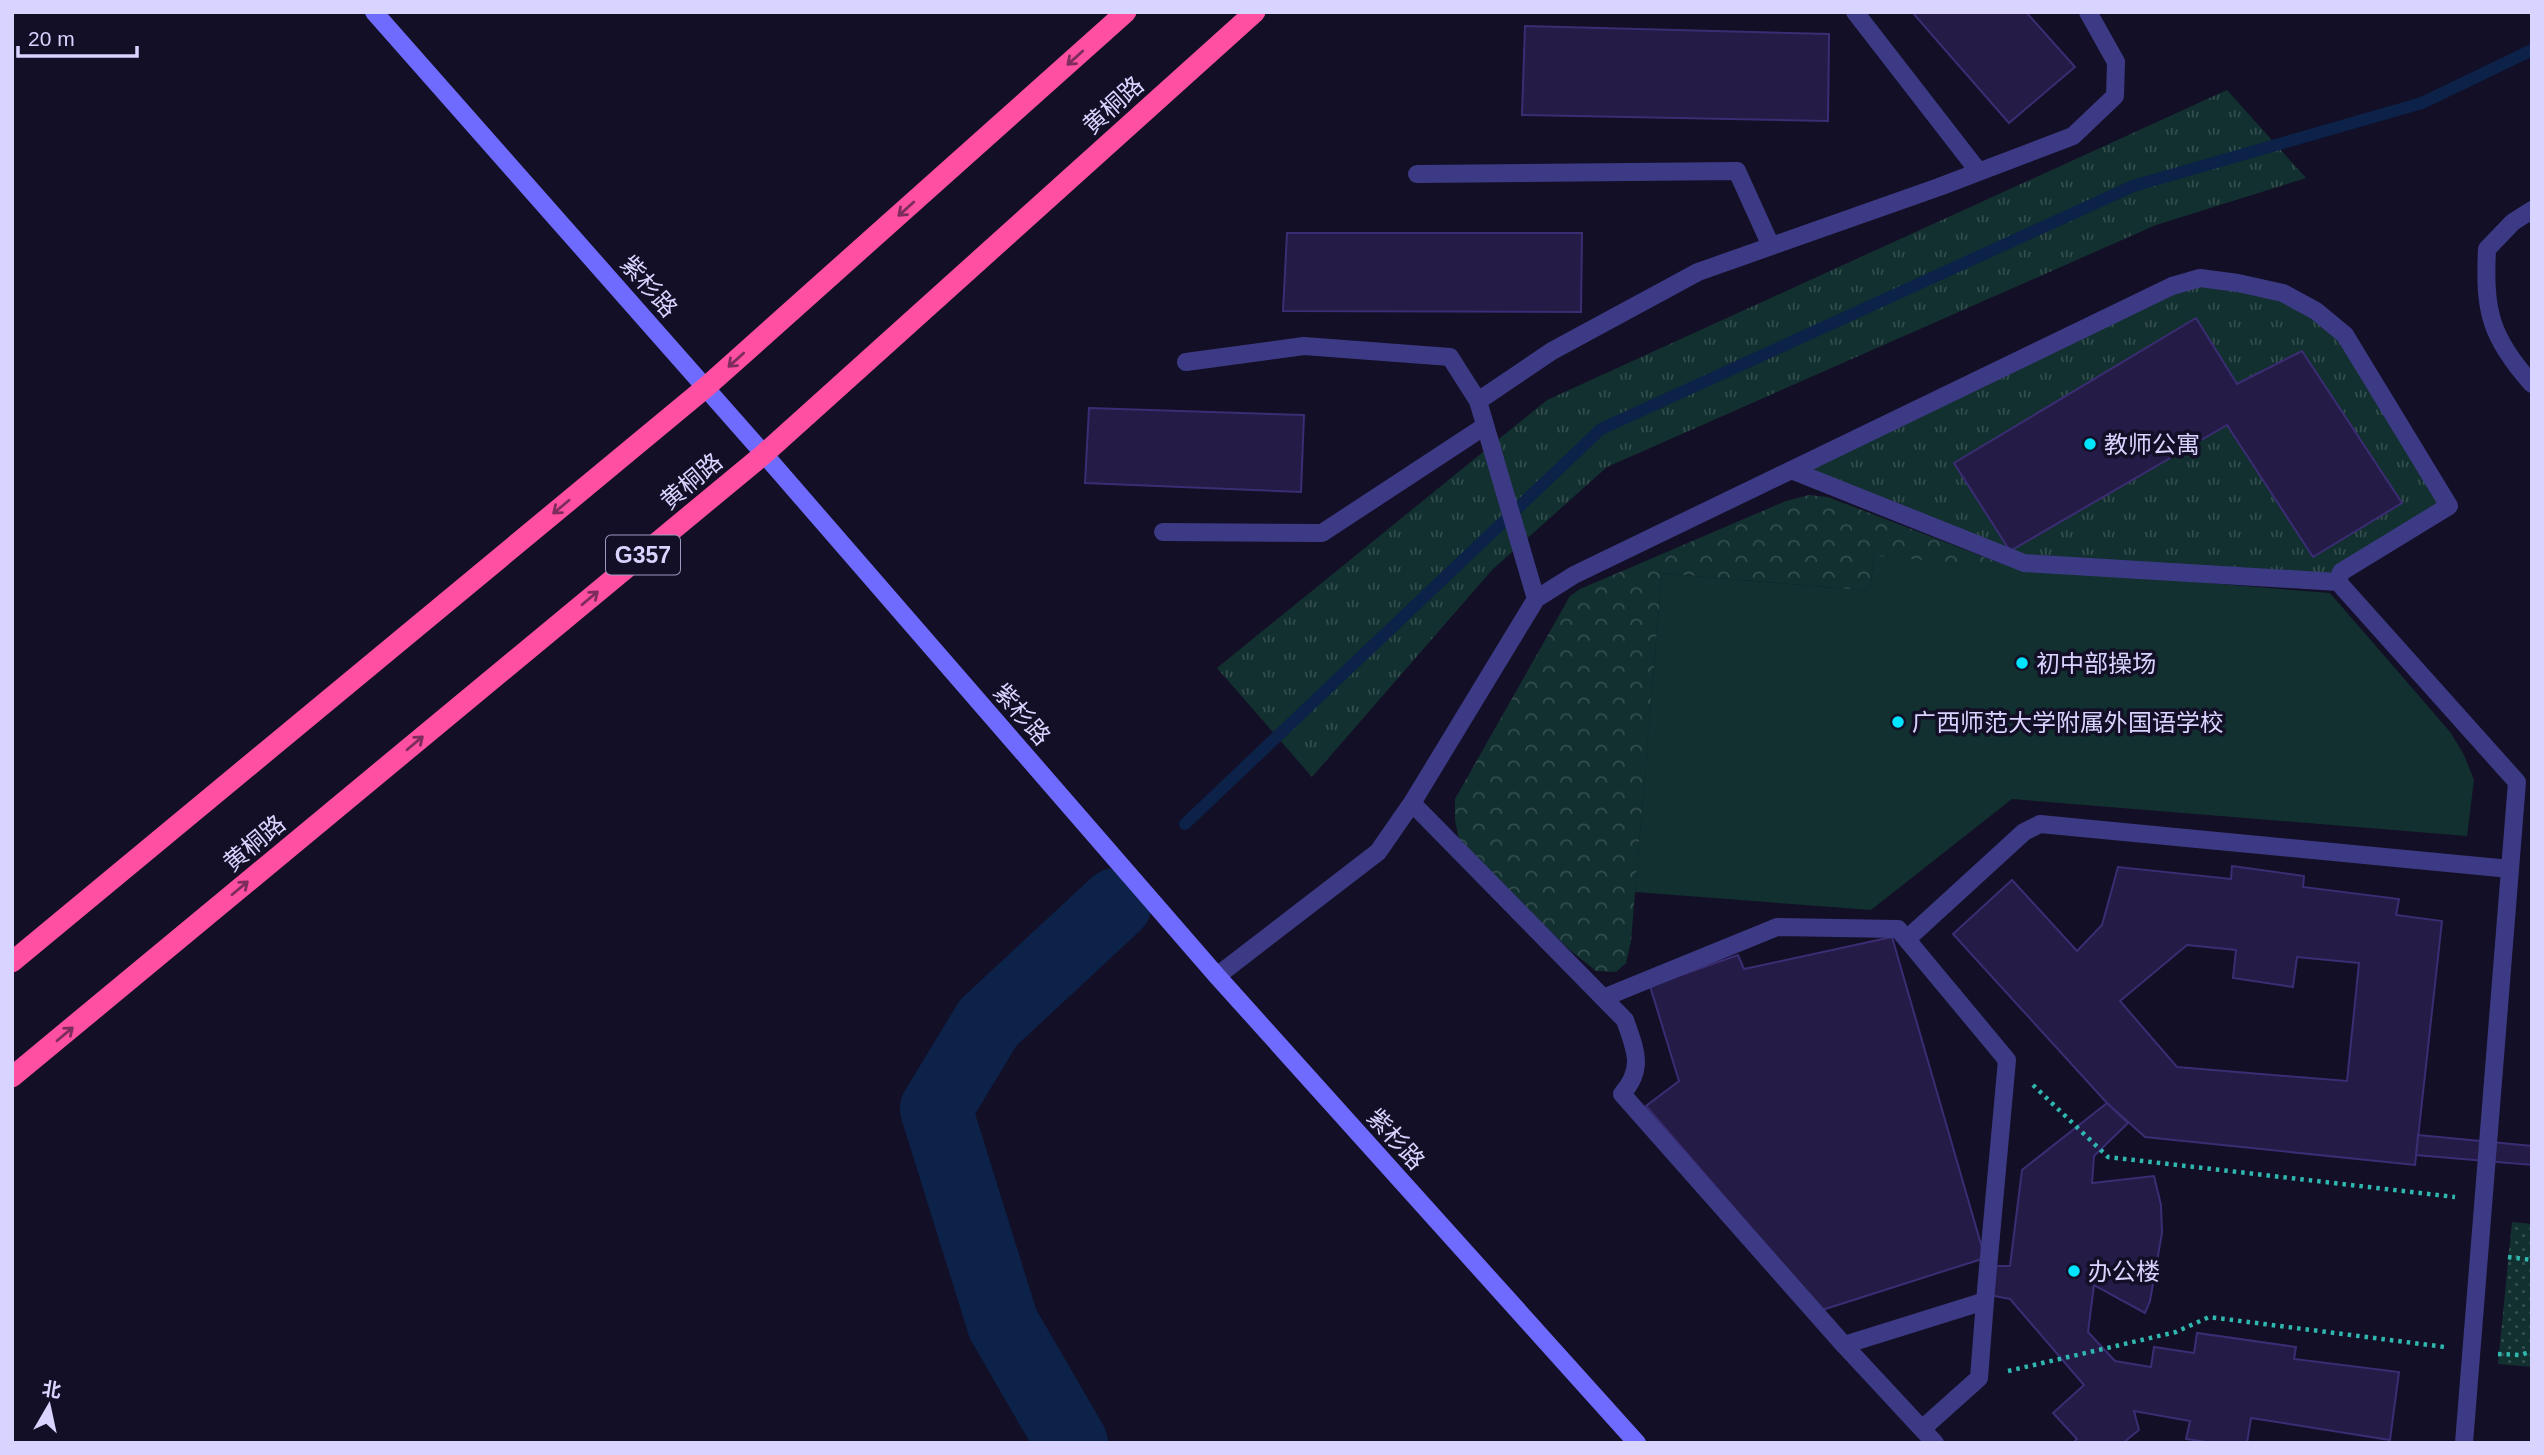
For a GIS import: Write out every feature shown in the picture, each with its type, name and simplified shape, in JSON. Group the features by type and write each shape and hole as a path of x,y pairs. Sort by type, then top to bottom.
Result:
{"highway":[{"path":"12,962 705,388 1126,12"},
{"name":"黄桐路","path":"12,1077 764,454 1255,12"}],"main road":[{"name":"紫杉路","path":"374,12 764,454 1217,976 1637,1443"}],"street":[{"path":"1855,12 1979,172"},
{"path":"1478,401 1552,351 1698,272 2073,136 2115,96 2116,62 2088,12"},
{"path":"1417,173 1737,171 1770,246"},
{"path":"2532,211 2513,222 2487,249 2485,283 2491,323 2508,358 2532,384"},
{"path":"1217,976 1377,852 1412,803 1536,599 1574,575 2172,286 2200,278 2238,283 2283,293 2316,311 2345,335 2449,506 2341,572 2338,582"},
{"path":"1186,362 1304,346 1450,357 1478,401 1536,599"},
{"path":"1163,532 1322,533 1485,426"},
{"path":"1791,470 2024,563 2338,582 2517,782 2464,1443"},
{"path":"1412,803 1625,1020 1637,1055 1633,1082 1622,1094 1844,1345 1935,1443"},
{"path":"1907,939 2024,832 2040,824 2510,869"},
{"path":"1603,998 1777,927 1899,929 2007,1060 1979,1378 1922,1429"},
{"path":"1844,1345 1985,1301"}],"path":[{"path":"2007,1060 2108,1157 2484,1200"},
{"path":"1979,1378 2176,1332 2209,1317 2471,1350"}],"green space":[{"path":"2227,90 2306,178 2156,225 1607,467 1492,570 1312,777 1217,668 1547,400"},
{"path":"2200,278 2283,293 2345,335 2449,506 2338,582 2024,563 1791,470"},
{"path":"1809,495 1828,497 2026,573 1874,556 1870,591 1662,573 1631,941 1626,963 1616,972 1596,971 1571,951 1460,845 1455,820 1455,799 1570,596 1580,589 1786,501"},
{"name":"初中部操场","path":"1874,556 2330,593 2451,733 2464,755 2474,780 2467,836 2012,799 1871,910 1635,892 1662,573 1870,591"},
{"path":"2512,1222 2532,1224 2532,1367 2498,1364"}],"building":[{"path":"1912,12 2026,12 2075,67 2009,123"},
{"path":"1525,26 1829,34 1828,121 1522,115"},
{"path":"1287,233 1582,233 1581,312 1283,311"},
{"name":"教师公寓","path":"2196,318 2237,384 2302,351 2402,503 2313,557 2227,425 2010,551 1954,463"},
{"path":"1089,408 1304,415 1301,492 1085,483"},
{"path":"2232,866 2304,876 2303,887 2399,899 2396,915 2442,921 2415,1165 2145,1137 2107,1103 1953,934 2012,880 2077,951 2102,925 2118,867 2231,879","holes":["2187,945 2236,950 2233,978 2293,987 2297,957 2359,963 2347,1081 2177,1067 2120,1001"]},
{"path":"1892,937 1985,1258 1822,1310 1646,1106 1679,1081 1650,986 1738,955 1744,969"},
{"name":"办公楼","path":"2107,1103 2128,1123 2094,1156 2092,1183 2154,1176 2161,1205 2162,1233 2150,1301 2145,1313 2094,1285 2088,1332 2115,1361 2151,1367 2154,1347 2194,1353 2197,1333 2296,1347 2294,1359 2399,1372 2390,1440 2251,1418 2247,1443 2213,1443 2186,1439 2190,1421 2134,1411 2139,1430 2123,1443 2073,1443 2077,1439 2053,1413 2084,1385 2010,1299 1989,1295 1993,1266 2010,1266 2022,1170"},
{"path":"2418,1135 2532,1146 2532,1165 2416,1155"}],"waterway":[{"path":"1185,824 1601,429 2133,186 2422,103 2532,50"},
{"path":"1072,1443 1003,1324 936,1109 988,1023 1116,904"}],"place":[{"name":"教师公寓","path":"2090,444"},
{"name":"初中部操场","path":"2022,663"},
{"name":"广西师范大学附属外国语学校","path":"1898,722"},
{"name":"办公楼","path":"2074,1271"}]}
